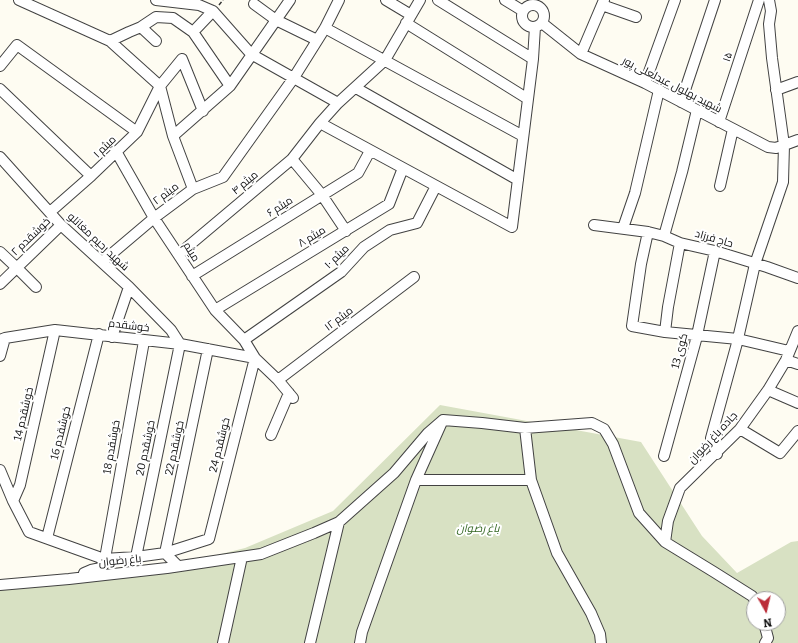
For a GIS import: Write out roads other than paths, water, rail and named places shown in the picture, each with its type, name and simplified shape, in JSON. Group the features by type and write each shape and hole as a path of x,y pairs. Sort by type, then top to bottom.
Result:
{"street":[{"path":"19,0 110,41 160,86 173,136 193,189"},
{"path":"156,0 188,2 213,11 251,54 338,103"},
{"path":"173,136 230,86 290,0"},
{"name":"۲ میثم","path":"102,262 154,218 193,189 223,177 293,79 339,0"},
{"path":"386,0 409,19 528,99"},
{"name":"۴ میثم","path":"179,254 292,159 320,123 338,103 385,60 420,0"},
{"path":"438,0 533,59"},
{"path":"505,0 523,10"},
{"path":"645,82 675,0"},
{"path":"681,102 715,0"},
{"name":"۱۵","path":"719,122 759,0"},
{"path":"716,454 711,438 738,339 755,264 783,182 784,146 769,24 771,11 769,0"},
{"path":"581,54 603,2 636,17"},
{"path":"320,123 512,227 533,59 539,25 544,19 544,12 539,3 528,5 523,10 523,21 528,26 539,25"},
{"path":"254,4 276,20 317,40"},
{"path":"193,32 213,11"},
{"path":"110,41 141,27 156,17 173,18 193,32 230,86"},
{"name":"شهید بهلول عبدلعلی پور","path":"539,25 581,54 645,82 768,147 776,148 798,140"},
{"path":"141,27 156,41"},
{"path":"324,28 523,136"},
{"path":"0,66 16,45 137,132"},
{"name":"۱ میثم","path":"50,212 91,176 137,132 160,86 182,59 203,111"},
{"path":"776,90 798,82"},
{"path":"356,88 518,180"},
{"path":"0,89 91,176"},
{"path":"623,228 636,193 659,90"},
{"path":"664,236 697,110"},
{"path":"720,186 733,129"},
{"name":"۶ میثم","path":"192,276 358,173 370,150"},
{"name":"میثم","path":"116,153 154,218 215,310 244,340 255,358 278,380 291,396 271,435"},
{"name":"شهید رحیم مغانلو","path":"0,157 61,225 129,286 171,330 180,344"},
{"path":"292,159 322,195 346,231"},
{"name":"۸ میثم","path":"215,310 389,204 403,168"},
{"name":"۱۰ میثم","path":"244,340 341,272 364,246 390,230 417,223 436,186"},
{"name":"۲ خوشقدم","path":"0,284 61,225"},
{"name":"حاج فرزاد","path":"594,225 623,228 664,236 680,242 716,251 798,278"},
{"path":"648,232 640,264 632,326 665,332 738,339 788,356 798,364"},
{"path":"665,332 680,242"},
{"name":"کوی 13","path":"664,456 697,335 716,251"},
{"path":"0,252 36,287"},
{"name":"۱۲ میثم","path":"278,380 414,277"},
{"path":"112,336 129,286"},
{"name":"خوشقدم","path":"2,339 55,330 180,344 255,358"},
{"name":"خوشقدم 14","path":"13,501 20,485 55,330"},
{"name":"جاده باغ رضوان","path":"665,542 668,521 680,488 740,429 768,390 788,356 798,331"},
{"name":"خوشقدم 16","path":"47,538 99,334"},
{"path":"0,356 2,339"},
{"name":"خوشقدم 18","path":"104,559 144,341"},
{"name":"خوشقدم 20","path":"136,558 180,344"},
{"name":"خوشقدم 22","path":"165,553 208,349"},
{"name":"خوشقدم 24","path":"165,553 209,539 255,358"},
{"path":"768,390 798,403"},
{"path":"360,643 362,632 416,480 443,420 525,428 592,423 604,429 613,444 638,513 665,542 746,592"},
{"name":"باغ رضوان","path":"0,585 69,579 261,554 339,522 394,472 428,433 443,420"},
{"path":"525,428 531,480 557,553 591,613 600,634 602,643"},
{"path":"740,429 780,453 798,431"},
{"path":"0,470 13,501 29,532 104,559 136,558 165,553 178,566"},
{"path":"416,480 531,480"},
{"path":"310,643 339,522"},
{"path":"223,643 242,557"},
{"path":"69,579 91,570 101,568 104,564 104,559"},
{"path":"765,643 768,638 766,631"}]}
